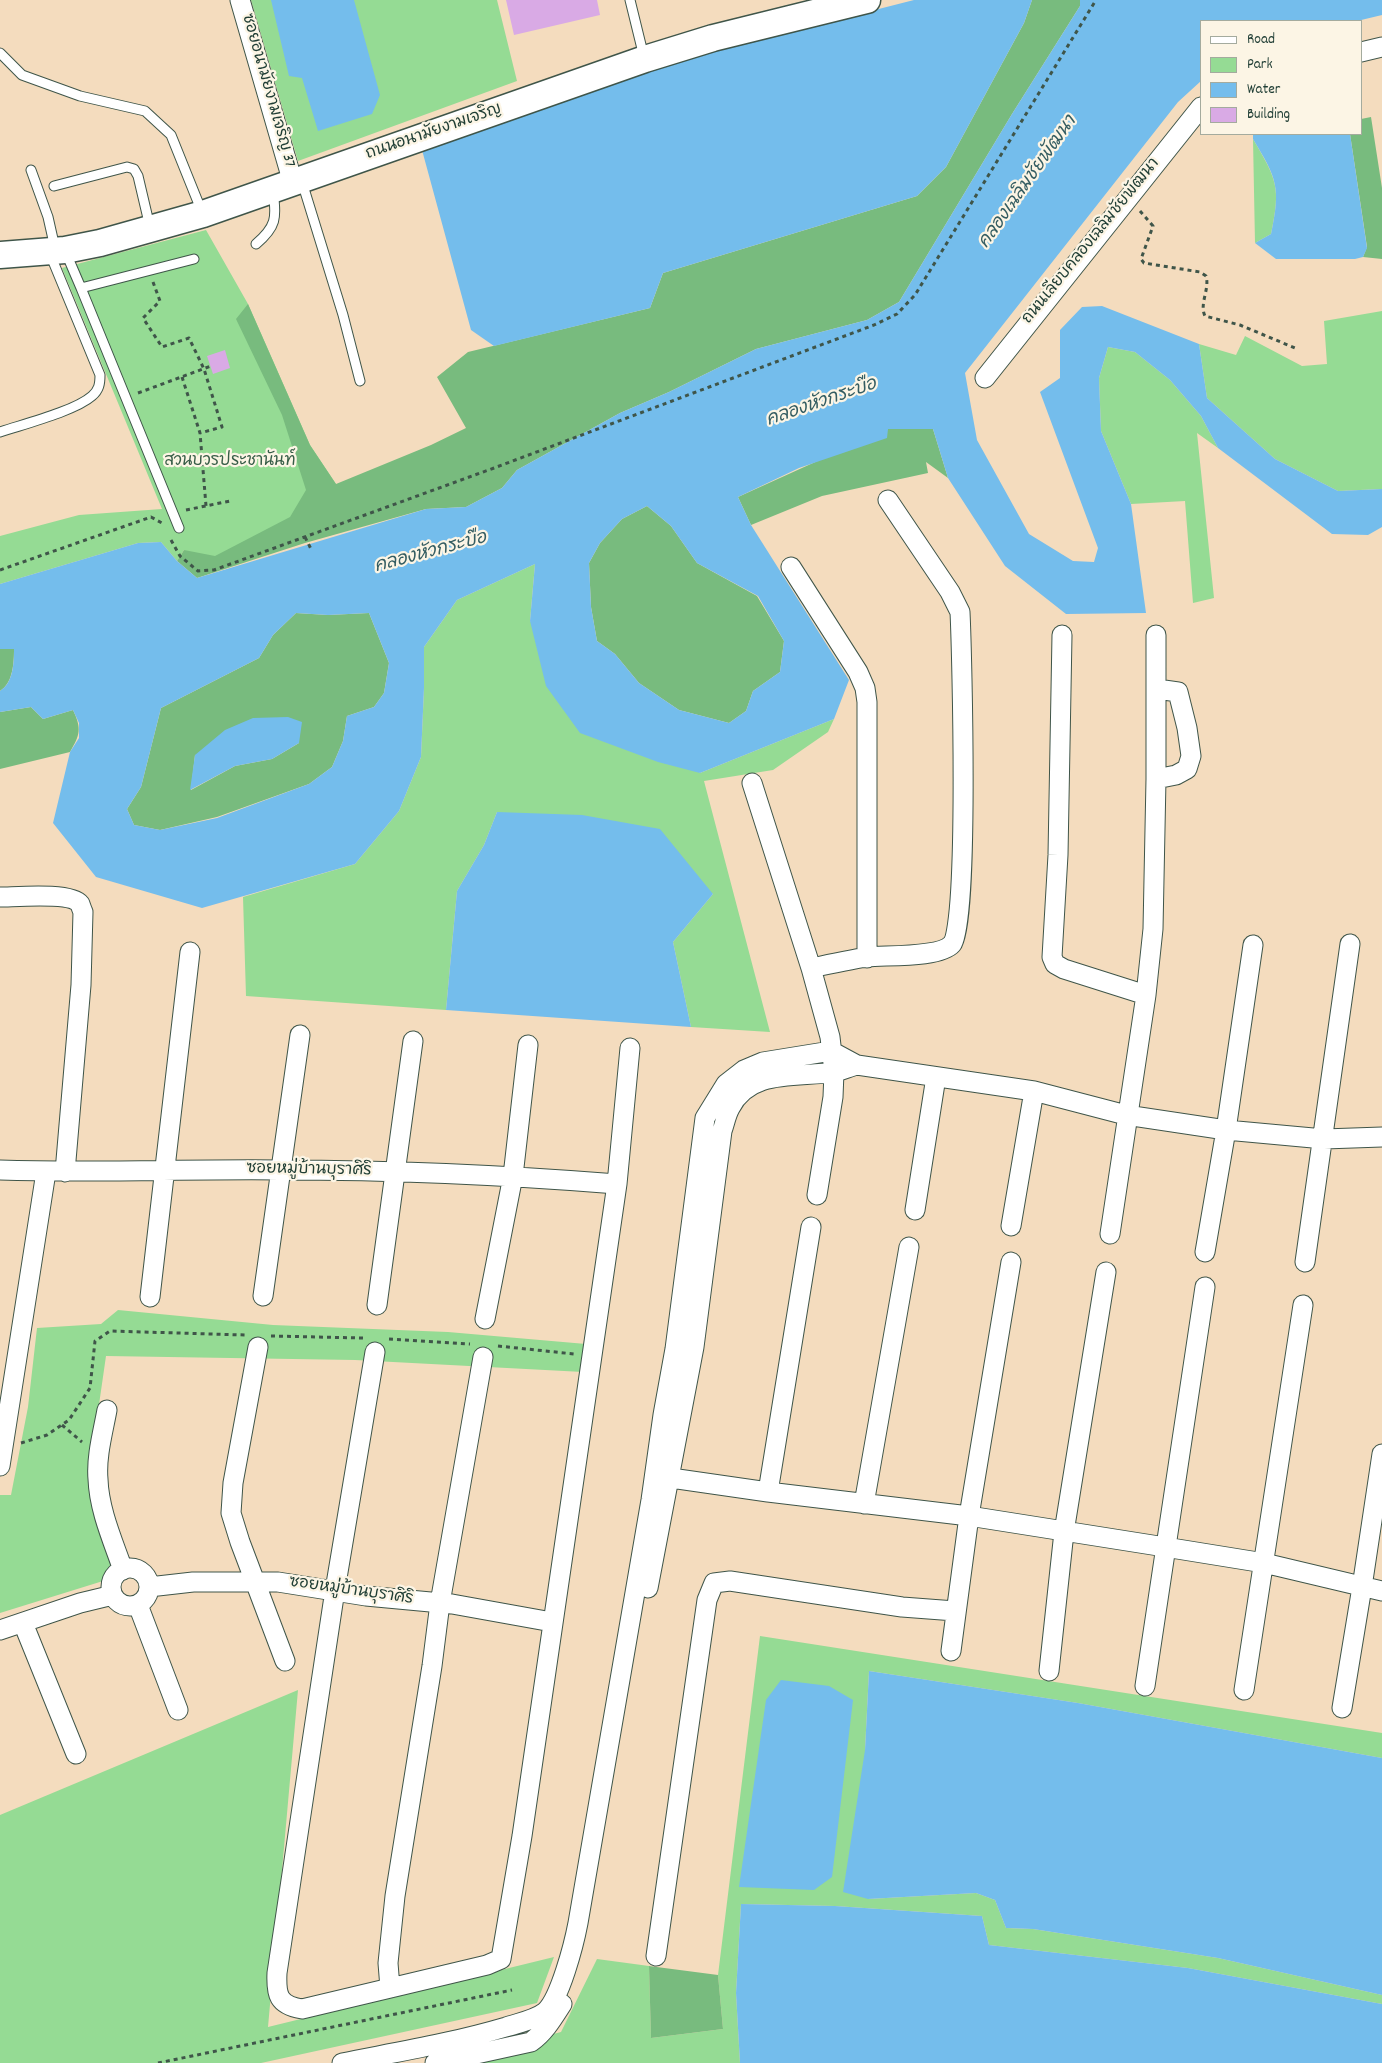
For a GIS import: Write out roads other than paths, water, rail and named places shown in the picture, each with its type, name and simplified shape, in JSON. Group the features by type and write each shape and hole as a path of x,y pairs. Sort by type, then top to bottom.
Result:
{"street":[{"name":"ซอยอนามัยงามเจริญ 37","path":"240,0 289,184"},
{"name":"ถนนอนามัยงามเจริญ","path":"0,255 57,251 150,229 203,214 645,59 713,38 867,0"},
{"path":"1362,52 1382,47"},
{"name":"ถนนเลียบคลองเฉลิมชัยพัฒนา","path":"985,378 1200,108"},
{"path":"812,968 866,958 941,950 952,944 956,934 961,891 963,766 960,612 950,592 888,500"},
{"path":"791,567 858,672 865,688 867,702 866,958"},
{"path":"1062,635 1058,855 1052,957 1055,964 1064,969 1146,995"},
{"path":"1110,1234 1126,1115 1146,995 1153,929 1156,635"},
{"path":"1156,689 1178,692 1187,728 1191,756 1187,768 1176,775 1156,780"},
{"path":"752,783 812,968 830,1036 834,1072 833,1097 816,1195"},
{"path":"0,897 60,897 80,904 82,912 81,985 65,1172"},
{"path":"1305,1262 1324,1139 1350,944"},
{"path":"1205,1252 1226,1130 1253,945"},
{"path":"150,1297 190,952"},
{"path":"263,1296 300,1035"},
{"path":"377,1305 413,1041"},
{"path":"485,1319 513,1176 528,1045"},
{"path":"375,1352 335,1590 277,1973 276,1991 281,2000 291,2007 302,2009 487,1965 501,1959 522,1836 617,1184 630,1048"},
{"path":"713,1129 705,1118 710,1108 726,1084 744,1070 776,1058 831,1051 857,1065 1034,1091 1126,1115 1226,1130 1324,1139 1382,1137"},
{"path":"435,2063 531,2042 540,2035 554,2017 564,2001 576,1973 606,1822 662,1476 675,1350 697,1257 713,1129 741,1092 755,1083 785,1075 834,1072 857,1065"},
{"path":"915,1210 936,1077"},
{"path":"1011,1226 1034,1091"},
{"name":"ซอยหมู่บ้านบุราศิริ","path":"0,1170 46,1172 281,1170 395,1172 513,1176 617,1184"},
{"path":"0,1466 46,1172"},
{"path":"768,1492 811,1227"},
{"path":"864,1504 909,1247"},
{"path":"951,1651 969,1516 1011,1262"},
{"path":"1049,1671 1064,1532 1106,1272"},
{"path":"1145,1686 1205,1287"},
{"path":"1244,1690 1303,1305"},
{"path":"258,1347 233,1483 232,1513 285,1660"},
{"path":"390,1988 388,1963 395,1896 432,1666 440,1603 484,1357"},
{"path":"107,1410 98,1479 102,1503 122,1570"},
{"path":"1342,1708 1382,1454"},
{"path":"662,1476 768,1492 969,1516 1165,1547 1264,1563 1382,1591"},
{"path":"342,2063 482,2034 520,2023 546,2011 556,1993 572,1948 578,1923 662,1476"},
{"path":"122,1570 137,1570 147,1580 149,1587 144,1601 138,1605 123,1605 113,1595 112,1581 116,1574 122,1570"},
{"path":"656,1956 707,1600 714,1583 730,1581 902,1607 955,1611"},
{"name":"ซอยหมู่บ้านบุราศิริ","path":"149,1587 193,1582 278,1582 366,1596 440,1603 552,1622"},
{"path":"0,1630 80,1603 113,1595"},
{"path":"138,1605 178,1710"},
{"path":"23,1623 76,1754"}],"lane":[{"path":"630,0 645,59"},
{"path":"0,53 22,75 80,96 145,111 171,135 203,214"},
{"path":"54,186 127,167 134,170 138,176 150,229"},
{"path":"0,432 78,405 94,396 100,386 100,375 31,170"},
{"path":"256,244 268,234 273,225 276,212 289,184"},
{"path":"289,184 343,315 360,381"},
{"path":"57,251 81,288 179,528"},
{"path":"81,288 194,259"}],"water":[{"path":"271,0 354,0 380,95 372,114 318,131 302,78 289,76"},
{"path":"914,0 1032,0 1024,23 946,167 917,196 663,273 650,308 494,346 471,330 422,150 659,65"},
{"path":"1080,0 1382,0 1382,15 1361,20 1200,20 1200,82 1178,102 965,373 977,440 1029,534 1073,561 1094,562 1098,548 1040,392 1060,378 1060,330 1082,307 1102,306 1199,344 1207,398 1275,459 1338,491 1382,489 1382,527 1368,535 1332,534 1218,448 1201,416 1170,380 1135,352 1108,347 1099,378 1101,431 1131,504 1146,613 1066,614 1005,566 948,478 933,429 888,429 887,438 799,468 738,497 751,525 849,680 834,719 700,773 658,762 580,733 546,686 530,621 535,564 457,600 424,647 421,757 399,811 355,864 202,908 96,877 53,823 70,752 79,738 79,723 73,710 43,719 31,707 0,712 0,691 10,678 14,649 0,649 0,584 138,543 161,542 177,561 197,578 426,509 466,507 502,488 517,470 620,413 669,392 756,349 867,320 899,302 1012,114 1080,6","holes":["647,506 671,526 697,563 758,596 784,641 780,672 753,691 746,711 729,723 679,710 639,683 615,654 597,641 591,607 589,563 600,543 622,519","296,613 328,615 369,613 389,663 384,693 374,707 347,716 343,741 332,767 309,784 217,818 160,830 134,825 127,809 141,787 161,708 259,658 273,635"]},
{"path":"1253,135 1350,135 1367,248 1363,257 1355,259 1276,259 1255,243 1271,234 1276,194 1272,174 1253,139"},
{"path":"288,717 302,722 299,743 272,759 235,766 190,790 195,755 225,730 253,718"},
{"path":"497,812 582,815 660,829 713,894 673,942 691,1027 446,1010 457,891 484,845"},
{"path":"869,1671 1078,1703 1382,1758 1382,1995 1218,1958 1033,1929 1006,1928 995,1900 976,1893 868,1899 843,1892 865,1750"},
{"path":"781,1680 829,1686 853,1700 832,1877 814,1890 739,1887 766,1700"},
{"path":"741,1904 835,1906 982,1916 989,1945 1188,1968 1382,2004 1382,2063 740,2063 736,1993"}],"water label":[{"name":"คลองเฉลิมชัยพัฒนา","path":"1029,183"},
{"name":"คลองหัวกระบือ","path":"822,404"},
{"name":"คลองหัวกระบือ","path":"431,554"}],"park label":[{"name":"สวนบวรประชานันท์","path":"230,463"}]}
